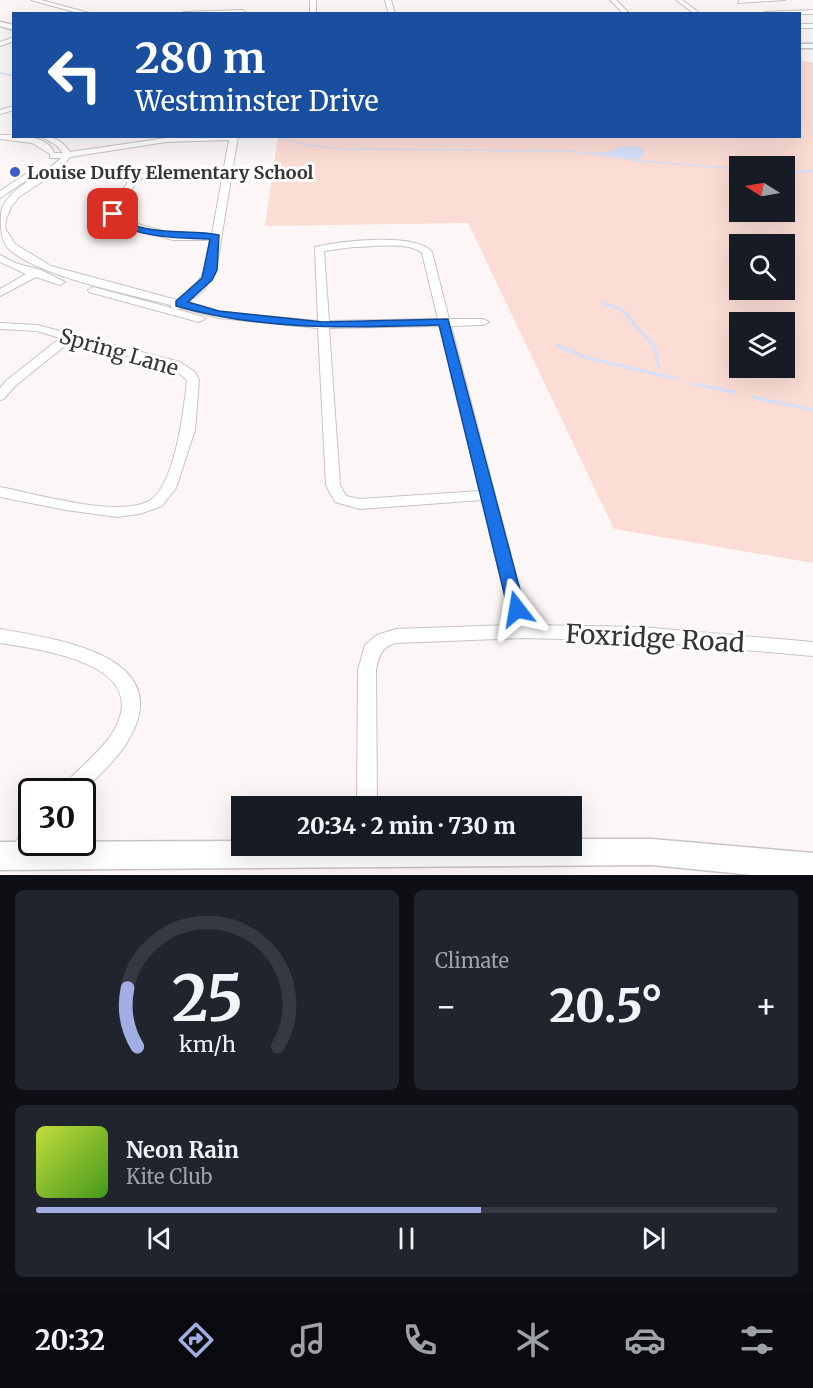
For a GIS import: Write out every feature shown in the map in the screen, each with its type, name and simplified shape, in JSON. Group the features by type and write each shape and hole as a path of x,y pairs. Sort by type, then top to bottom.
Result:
{"main road":[{"path":"17,848 231,849"},
{"path":"582,851 652,852 813,867"}],"street":[{"path":"34,0 83,12"},
{"path":"613,0 626,12"},
{"path":"679,0 696,12"},
{"path":"738,1 782,0"},
{"path":"738,1 750,8"},
{"path":"54,5 68,2"},
{"path":"213,12 243,10"},
{"path":"13,138 38,142 49,148 53,156"},
{"path":"48,138 63,146 67,155"},
{"path":"0,195 40,169 53,156 98,152 136,140 201,138"},
{"path":"169,310 207,280 211,270 233,138"},
{"path":"67,155 60,166 16,195 1,219 0,228 11,246 46,268 219,315 323,325 483,322"},
{"path":"134,179 115,209 113,214 117,220 173,237 216,237"},
{"path":"488,495 360,504 340,500 333,484 319,249 334,246 421,246 427,252 444,322 488,495 522,631"},
{"path":"0,258 11,266 33,274 216,322 269,329 310,330 323,325"},
{"path":"0,293 46,268"},
{"name":"Spring Lane","path":"0,326 37,328 176,365 191,375 193,380 188,430 169,488 165,496 154,506 133,513 113,513 0,492"},
{"path":"0,396 10,383 69,336"},
{"name":"Foxridge Road","path":"367,796 367,670 371,650 383,640 396,636 522,631 640,634 813,649"},
{"path":"0,636 98,660 127,680 132,696 132,716 121,736 82,778"}],"shaded area":[{"path":"801,60 813,63 813,563 614,529 468,223 265,226 278,138 801,138"}],"water":[{"path":"623,146 641,147 645,152 641,159 638,159 587,152 607,152"}],"waterway":[{"path":"0,73 12,76"},
{"path":"280,138 306,145 342,149 570,151 640,161 729,168"},
{"path":"795,172 813,171"},
{"path":"604,304 621,309 655,347 659,368"},
{"path":"558,346 584,357 677,379"},
{"path":"695,384 734,392"},
{"path":"753,397 813,410"}],"place":[{"name":"Louise Duffy Elementary School","path":"15,172"}],"route":[{"path":"113,214 114,218 121,223 173,237 216,237 211,270 207,280 180,303 219,315 323,325 444,322 517,609"}]}
